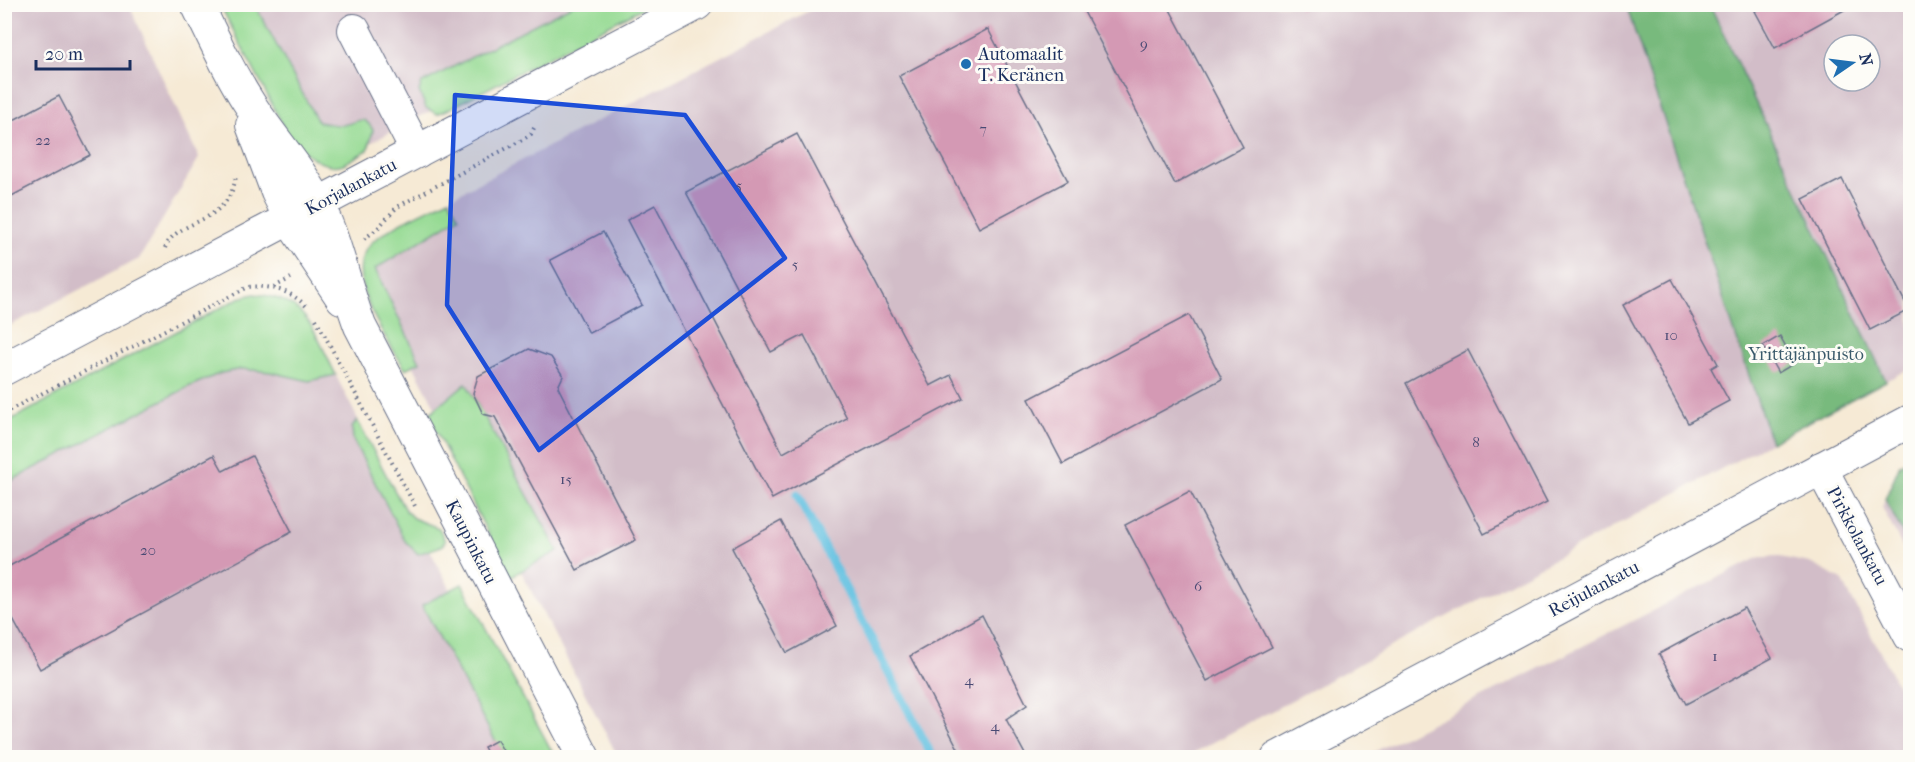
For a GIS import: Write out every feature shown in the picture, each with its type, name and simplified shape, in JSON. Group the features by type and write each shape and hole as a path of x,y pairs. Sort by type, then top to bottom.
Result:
{"street":[{"name":"Kaupinkatu","path":"197,4 251,107 300,171 318,204 330,231 328,259"},
{"name":"Korjalankatu","path":"4,369 697,4"},
{"path":"354,30 417,152"},
{"name":"Kaupinkatu","path":"235,79 278,192 291,219 328,259 351,302 360,326 584,758"},
{"name":"Reijulankatu","path":"1277,758 1911,421"},
{"name":"Pirkkolankatu","path":"1821,468 1911,636"}],"path":[{"path":"273,288 367,237 397,207 531,134 538,122 547,84"},
{"path":"175,279 165,256 168,240 212,215 226,203 234,187 237,170"},
{"path":"4,413 233,292 262,285 290,294 304,303 316,318 415,507 429,515 460,519"}],"highlighted area":[{"path":"455,95 685,115 785,258 539,450 447,305"}],"shaded area":[{"path":"5,5 129,5 199,158 139,259 5,328"},
{"path":"233,5 629,5 346,156 303,141"},
{"path":"820,5 1626,5 1771,442 1186,757 618,757 366,275 381,234"},
{"path":"1710,5 1910,5 1910,368 1886,381"},
{"path":"309,322 399,501 413,518 539,757 5,758 5,436"},
{"path":"1910,459 1910,562 1882,507 1900,464"},
{"path":"1775,556 1810,563 1842,580 1910,709 1910,757 1362,758 1755,559"}],"green space":[{"path":"574,4 648,5 447,110 437,114 426,108 419,91 422,83"},
{"path":"220,5 255,5 318,122 340,125 363,120 373,130 368,150 335,166 312,158 299,147 288,135"},
{"name":"Yrittäjänpuisto","path":"1626,5 1710,5 1886,381 1771,442"},
{"path":"449,199 459,217 375,269 420,362 405,369 369,306 360,272 363,256 371,243 388,231"},
{"path":"254,294 287,302 298,310 315,332 336,375 309,381 270,372 242,369 221,373 188,387 5,484 5,423 239,298"},
{"path":"466,383 558,551 510,577 428,415"},
{"path":"357,420 405,510 413,518 439,528 445,541 442,546 418,554 405,541 353,440 352,428"},
{"path":"1910,459 1910,548 1885,499 1900,464"},
{"path":"462,584 555,757 504,757 422,605"}],"building":[{"path":"1080,4 1167,4 1243,147 1175,184"},
{"path":"1297,4 1310,4 1300,10"},
{"path":"1766,4 1855,4 1775,48 1755,11"},
{"path":"988,29 1068,181 979,228 899,76"},
{"path":"59,96 90,155 4,200 4,125"},
{"path":"797,134 930,386 951,375 963,398 772,499 627,220 655,205 783,453 847,418 804,335 771,352 686,192"},
{"path":"1842,179 1909,310 1870,330 1803,199"},
{"path":"603,232 642,305 589,333 550,260"},
{"path":"1672,279 1718,364 1711,368 1729,401 1688,423 1623,305"},
{"path":"1189,315 1222,379 1063,464 1029,399"},
{"path":"1780,336 1795,363 1778,373 1763,346"},
{"path":"529,349 551,357 563,376 558,387 636,540 577,570 495,417 483,414 473,393 478,376"},
{"path":"1468,350 1547,502 1484,534 1406,383"},
{"path":"214,455 223,471 252,456 292,532 40,669 4,603 4,569"},
{"path":"1190,491 1272,647 1207,681 1125,525"},
{"path":"781,521 837,626 787,653 732,548"},
{"path":"1744,608 1772,658 1686,704 1659,654"},
{"path":"982,615 1027,705 1006,719 1027,758 963,758 910,656"},
{"path":"497,740 507,758 490,758 484,747"}],"waterway":[{"path":"797,495 933,758"}],"place":[{"name":"Automaalit T. Keränen","path":"966,64"}]}
